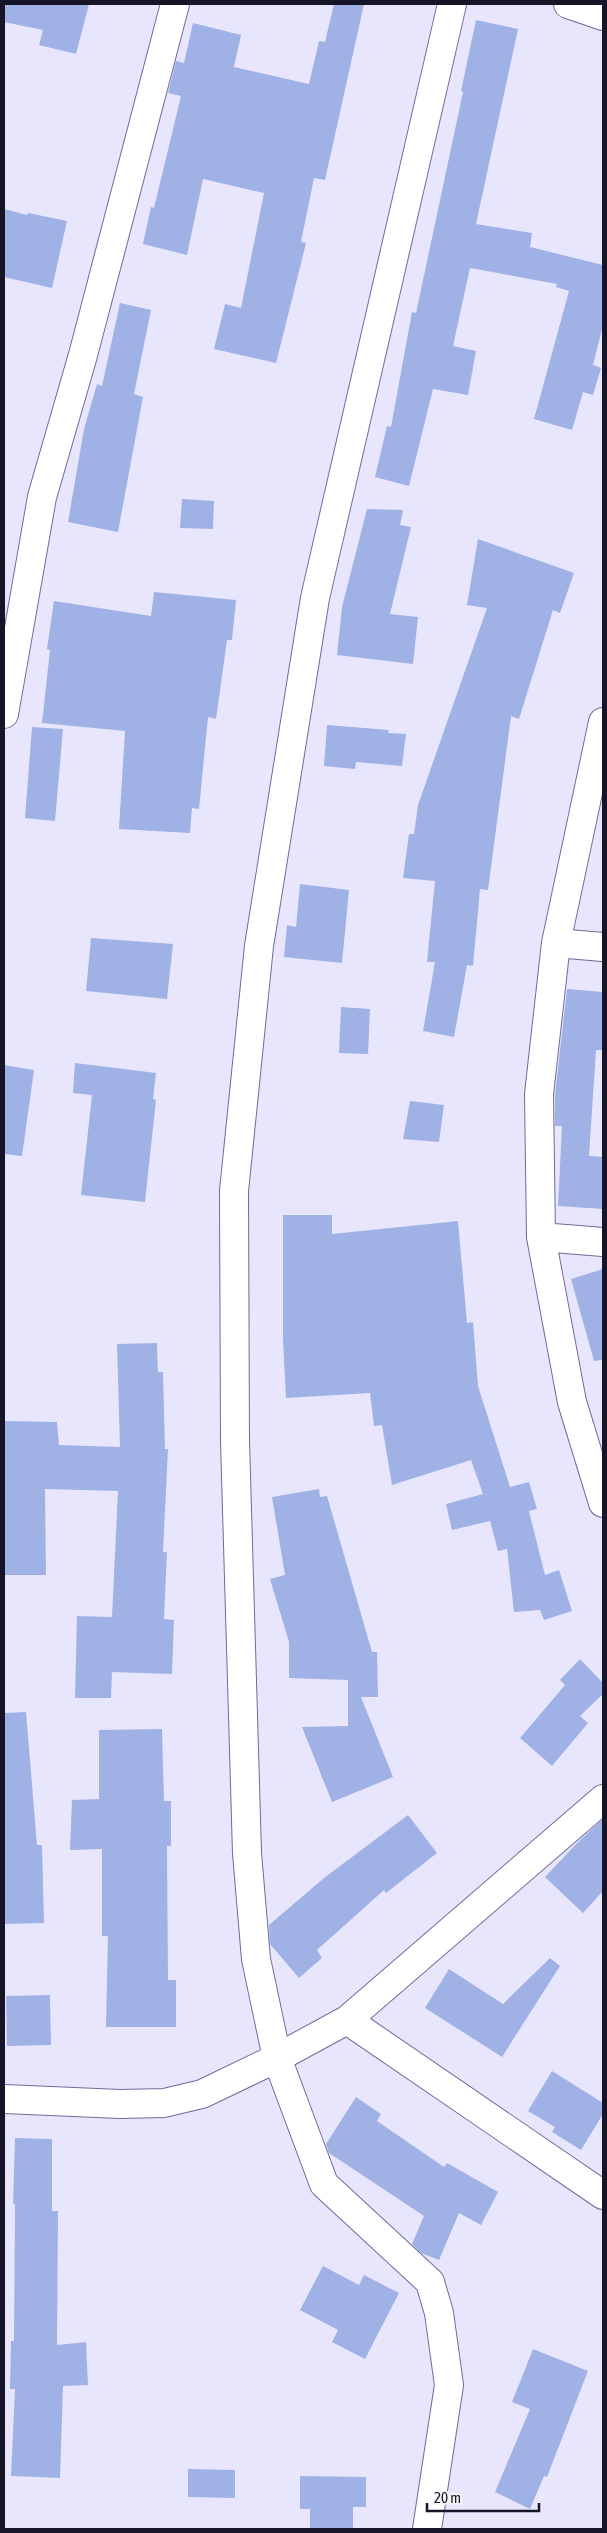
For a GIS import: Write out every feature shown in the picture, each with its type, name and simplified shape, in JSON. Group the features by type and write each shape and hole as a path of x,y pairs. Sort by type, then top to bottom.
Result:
{"street":[{"path":"4,714 42,497 83,355 175,4"},
{"path":"427,2529 449,2385 439,2313 430,2282 324,2184 277,2058 256,1959 247,1852 235,1441 234,1190 259,946 316,598 452,4"},
{"path":"568,4 603,16"},
{"path":"603,722 556,943 539,1094 541,1237 572,1402 603,1503"},
{"path":"556,943 603,947"},
{"path":"541,1237 603,1242"},
{"path":"4,2099 120,2104 164,2102 202,2094 277,2058 347,2020 603,1799"},
{"path":"347,2020 603,2195"}],"building":[{"path":"4,4 89,4 76,54 39,45 43,30 4,22"},
{"path":"334,4 364,4 325,180 314,178 301,242 306,243 276,363 214,349 225,304 241,308 264,193 203,179 187,255 143,244 151,207 154,208 181,96 168,93 176,61 184,63 193,23 241,35 234,67 309,84 319,41 325,42"},
{"path":"476,20 518,29 476,224 532,233 530,247 603,265 603,325 593,365 601,368 593,395 583,392 572,430 534,419 569,291 556,287 557,284 470,268 453,346 476,351 468,395 433,389 409,486 375,477 387,426 391,427 412,312 416,313 463,92 461,91"},
{"path":"4,209 27,215 28,213 67,221 52,288 4,277"},
{"path":"120,303 151,310 134,394 143,397 118,532 68,522 84,429 97,384 102,386"},
{"path":"182,499 214,501 213,529 180,528"},
{"path":"367,509 403,510 400,525 411,527 390,614 418,617 413,664 337,655 342,607"},
{"path":"478,539 574,573 560,613 553,610 519,719 511,716 488,890 480,889 473,966 467,965 454,1037 423,1031 435,962 427,962 435,881 403,878 409,834 414,834 418,805 487,608 467,605"},
{"path":"154,592 236,600 232,640 227,640 216,719 208,717 199,809 192,808 190,833 119,829 125,731 42,723 50,650 47,649 54,601 151,616"},
{"path":"327,725 389,730 388,733 406,734 402,766 356,762 355,769 324,766"},
{"path":"32,727 63,729 55,821 25,818"},
{"path":"300,884 349,890 342,963 284,957 287,925 296,927"},
{"path":"91,938 173,944 167,999 86,991"},
{"path":"567,989 603,992 603,1050 596,1050 589,1156 603,1157 603,1209 558,1206 562,1126 555,1126 555,1095"},
{"path":"341,1007 370,1009 368,1054 339,1053"},
{"path":"75,1063 156,1073 153,1099 156,1100 145,1202 81,1195 92,1095 73,1093"},
{"path":"4,1065 34,1070 22,1156 4,1154"},
{"path":"410,1101 444,1105 439,1142 403,1139"},
{"path":"283,1215 332,1215 332,1234 458,1221 467,1323 473,1322 478,1386 510,1487 529,1482 537,1509 529,1511 545,1575 559,1570 572,1611 544,1620 540,1610 514,1612 507,1549 498,1551 490,1521 452,1530 446,1504 483,1494 471,1460 392,1485 382,1425 374,1426 370,1393 286,1398 283,1340"},
{"path":"603,1269 603,1360 594,1361 571,1279"},
{"path":"157,1343 158,1372 163,1372 165,1449 168,1449 163,1552 167,1552 164,1619 174,1620 172,1674 112,1672 111,1698 75,1698 77,1616 112,1617 118,1491 45,1489 46,1575 4,1575 4,1421 57,1422 59,1445 120,1447 117,1344"},
{"path":"319,1489 320,1497 327,1496 372,1652 377,1652 378,1697 361,1697 393,1777 332,1802 302,1727 348,1726 348,1680 289,1678 289,1642 270,1579 285,1575 272,1497"},
{"path":"580,1659 603,1683 603,1694 580,1716 588,1723 552,1766 520,1738 565,1685 560,1680"},
{"path":"26,1712 37,1845 42,1845 44,1923 4,1924 4,1713"},
{"path":"162,1729 164,1801 171,1801 171,1846 167,1846 168,1980 176,1980 176,2027 106,2027 108,1936 102,1936 102,1849 70,1850 72,1800 99,1799 99,1730"},
{"path":"408,1815 437,1853 386,1893 384,1890 317,1950 322,1958 299,1978 270,1944 269,1925 324,1878"},
{"path":"603,1819 603,1891 583,1913 545,1877"},
{"path":"550,1958 560,1966 502,2057 425,2008 449,1969 503,2004"},
{"path":"50,1995 51,2045 7,2046 6,1996"},
{"path":"552,2071 603,2103 603,2114 581,2150 552,2132 555,2127 528,2111"},
{"path":"356,2097 381,2114 377,2121 444,2167 447,2163 498,2192 481,2225 459,2213 439,2260 421,2253 412,2244 424,2216 329,2153 326,2144"},
{"path":"15,2138 52,2139 52,2211 58,2211 57,2345 86,2342 88,2385 63,2386 60,2478 11,2476 15,2389 10,2389 11,2341 14,2341 15,2204 13,2204"},
{"path":"323,2266 359,2285 364,2275 399,2293 365,2359 332,2342 338,2330 300,2310"},
{"path":"533,2349 588,2371 547,2477 544,2476 530,2509 495,2492 530,2409 512,2402"},
{"path":"188,2469 235,2470 235,2498 188,2497"},
{"path":"300,2476 366,2477 366,2507 353,2507 353,2529 310,2529 310,2509 300,2509"}]}
